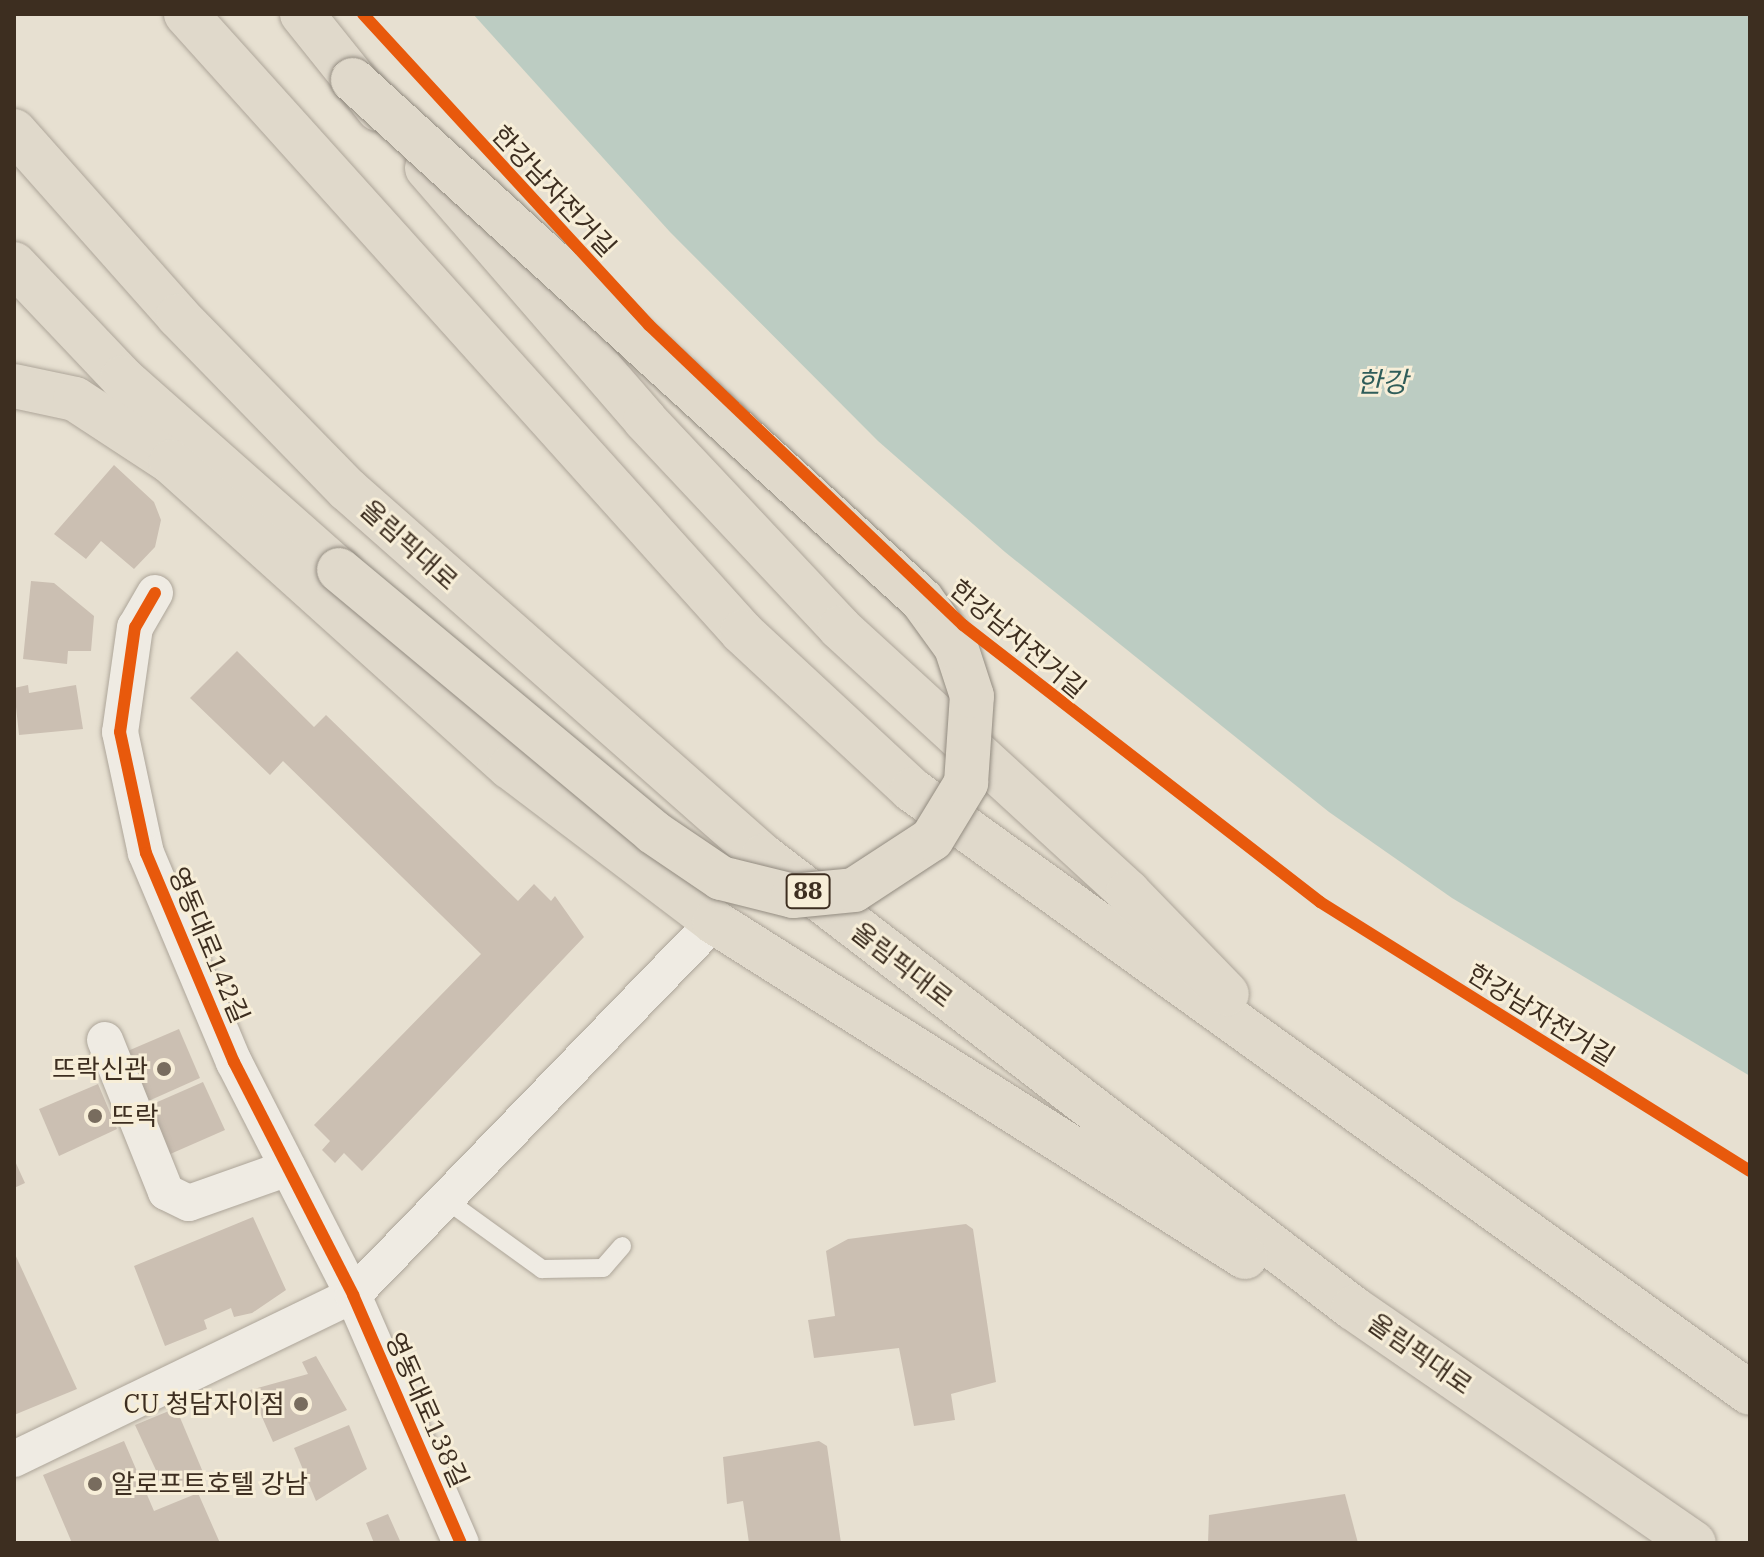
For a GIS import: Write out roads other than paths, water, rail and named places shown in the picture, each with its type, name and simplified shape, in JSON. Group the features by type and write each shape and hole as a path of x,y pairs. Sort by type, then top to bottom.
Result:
{"highway":[{"path":"186,14 648,531 831,718 1008,863 1750,1393"},
{"path":"302,14 353,80 746,527 951,737 1128,892 1303,1072"},
{"path":"14,264 122,378 339,570 653,832 721,878 793,896 854,890 932,839 966,783 974,752 972,696 956,647 922,600 353,80"},
{"name":"올림픽대로","path":"14,131 178,316 347,489 751,846 1341,1298 1694,1543"},
{"path":"14,282 71,357 171,462 510,767 714,922 1557,1449"},
{"path":"14,386 75,399 171,462"}],"street":[{"name":"영동대로142길","path":"155,593 135,627 124,679 120,732 129,793 234,1062 353,1295"},
{"path":"14,1459 353,1295 714,922"},
{"path":"105,1040 166,1192 189,1203 288,1168"},
{"name":"영동대로138길","path":"353,1295 461,1543"}],"lane":[{"path":"445,1199 542,1269 603,1268 622,1246"}],"water":[{"name":"한강","path":"473,14 1750,14 1750,1076 1452,898 1329,812 1005,552 878,441 670,232"}],"place":[{"name":"뜨락신관","path":"164,1069"},
{"name":"뜨락","path":"95,1116"},
{"name":"CU 청담자이점","path":"301,1404"},
{"name":"알로프트호텔 강남","path":"95,1484"}]}
